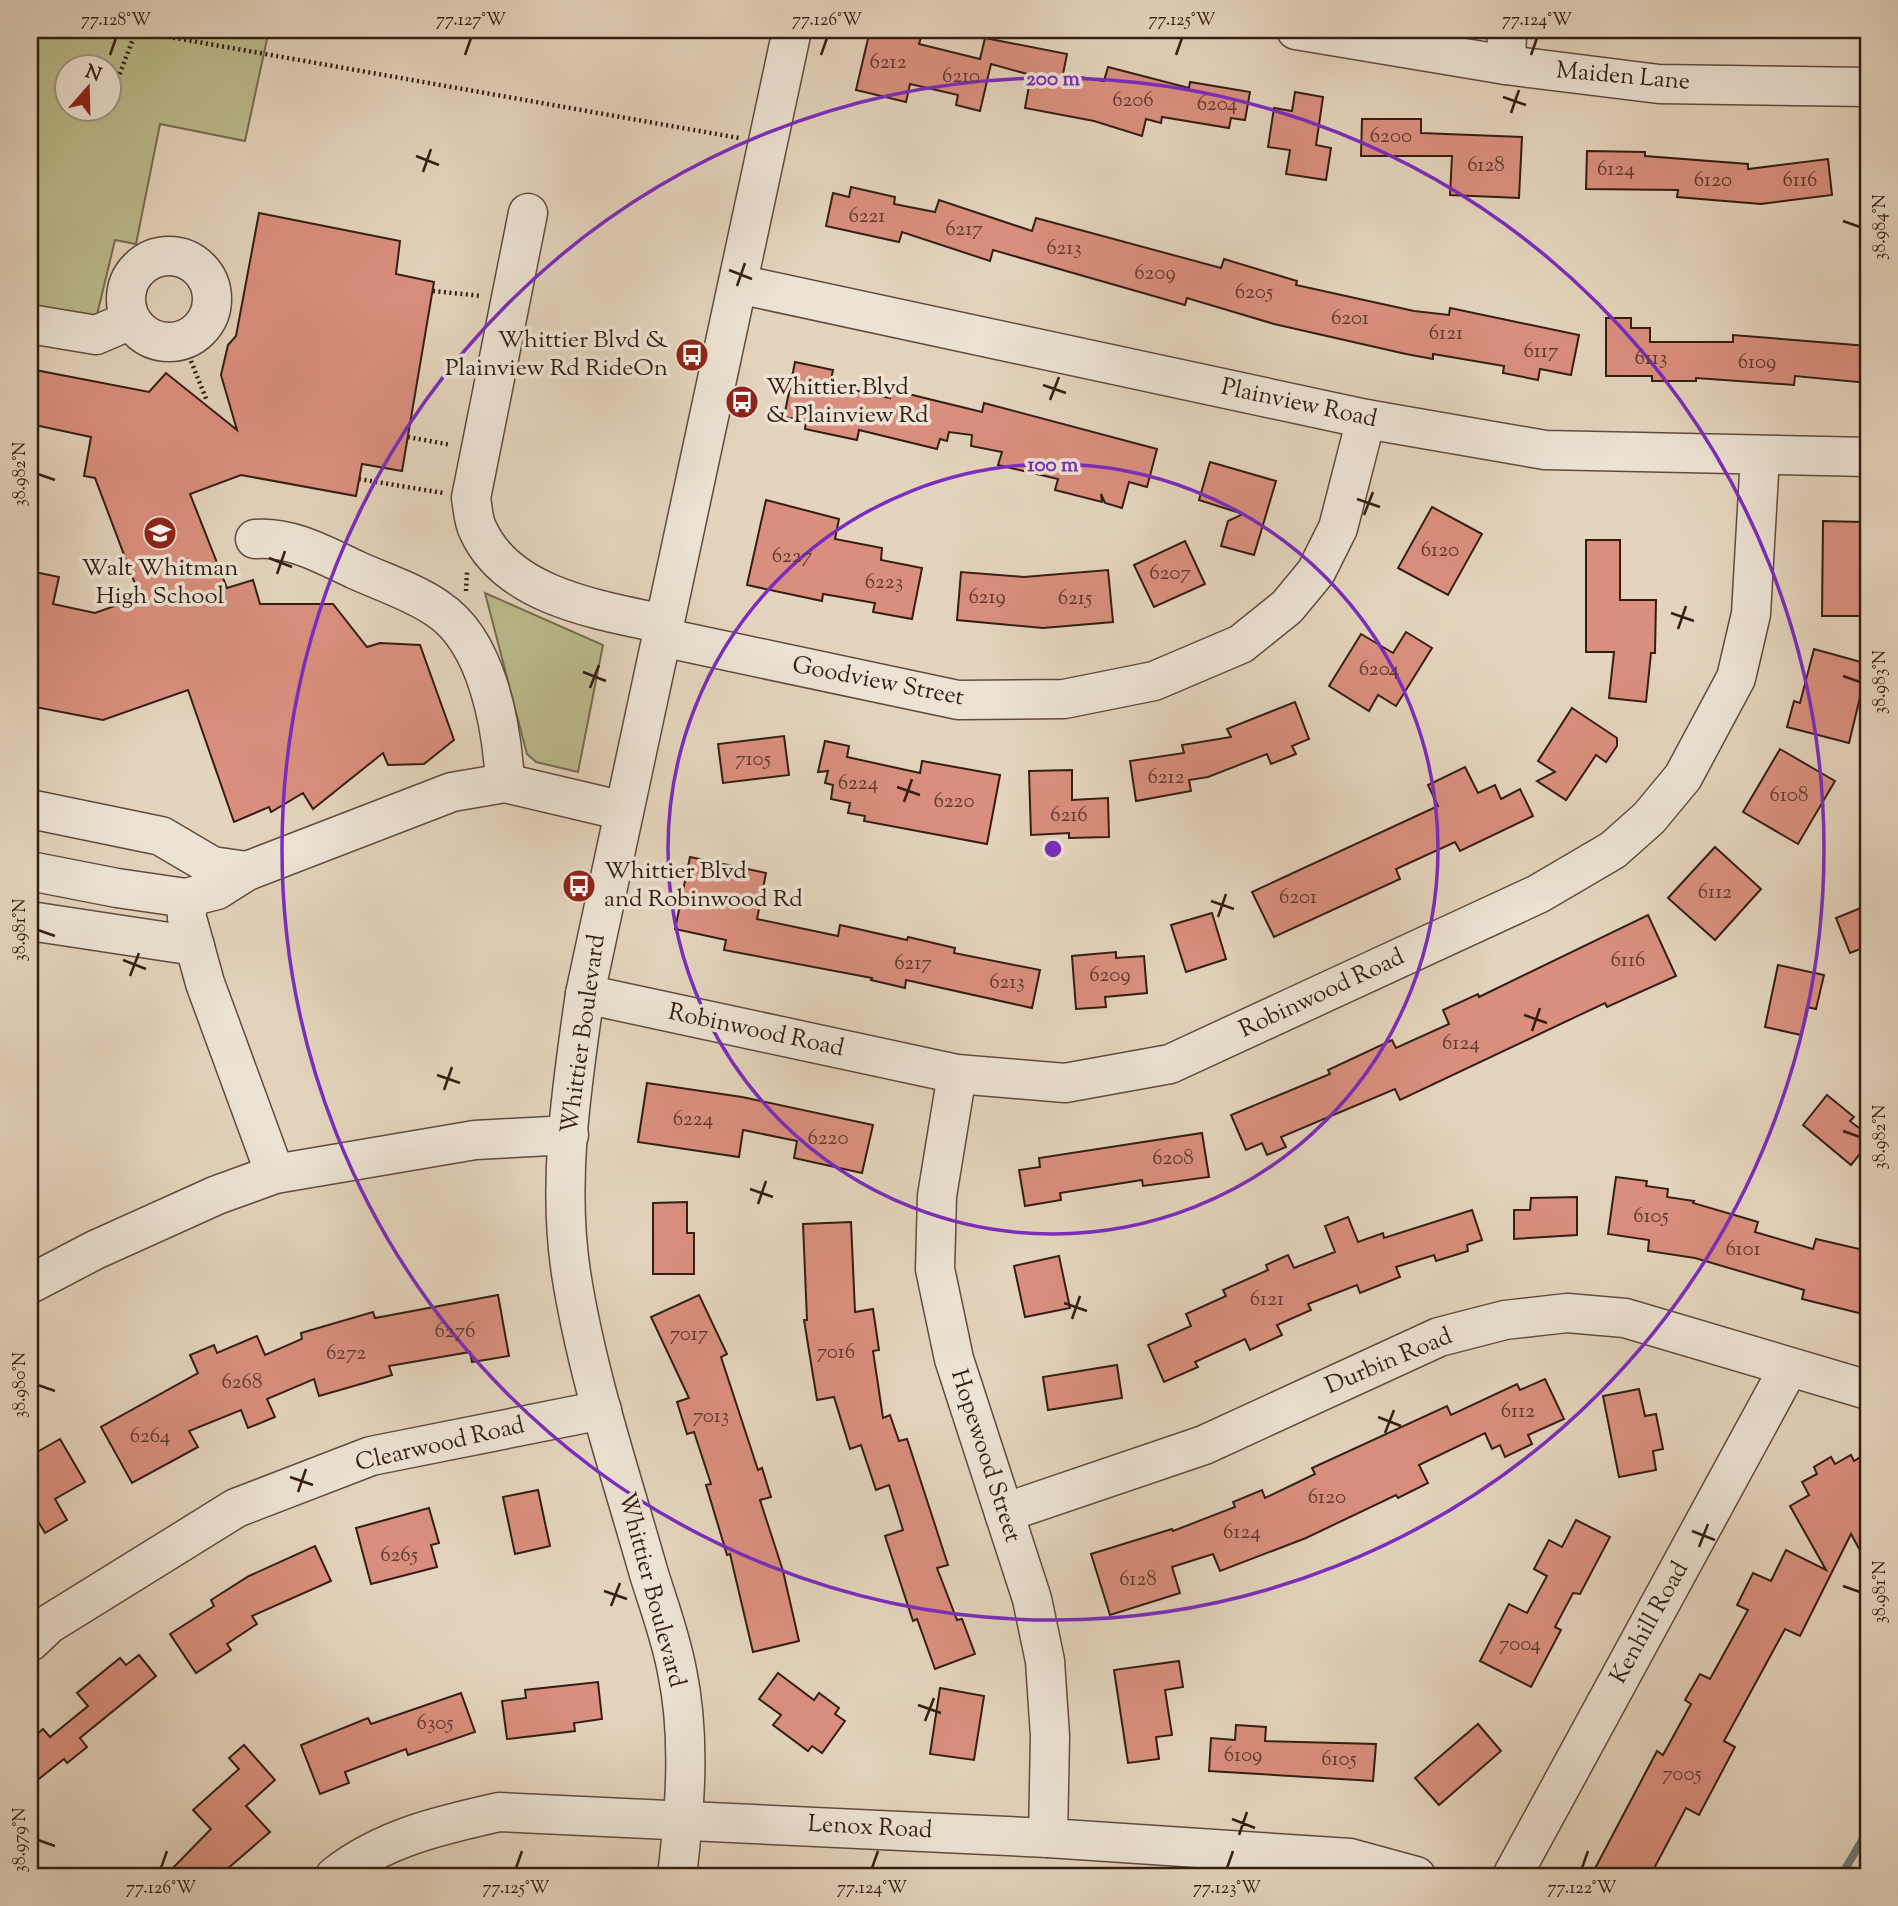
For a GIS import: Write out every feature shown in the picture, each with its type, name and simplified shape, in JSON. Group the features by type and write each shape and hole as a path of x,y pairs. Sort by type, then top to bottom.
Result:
{"street":[{"name":"Whittier Boulevard","path":"677,1876 684,1818 685,1755 677,1672 602,1410 571,1272 566,1195 569,1135 585,994 792,30"},
{"name":"Maiden Lane","path":"1296,30 1507,47 1659,84 1868,87"},
{"name":"Goodview Street","path":"528,213 471,498 477,529 493,555 517,575 548,593 662,631 958,701 1064,699 1154,681 1241,644 1287,607 1316,572 1338,528 1366,419"},
{"name":"Plainview Road","path":"738,284 1366,419 1545,450 1868,457"},
{"path":"30,324 96,335 131,320"},
{"name":"Robinwood Road","path":"585,994 957,1074 1065,1083 1170,1064 1538,894 1613,850 1650,818 1683,777 1736,678 1751,614 1760,456"},
{"path":"255,539 274,537 315,550 438,608 464,632 500,722 505,783"},
{"path":"30,871 186,898 217,890 247,871 452,792 505,783 624,811"},
{"path":"30,809 161,836 212,866 247,871"},
{"path":"186,898 205,983 275,1174"},
{"path":"30,920 195,946"},
{"name":"Hopewood Street","path":"957,1074 937,1196 935,1269 954,1359 1032,1599 1045,1661 1050,1736 1048,1838"},
{"path":"31,1279 217,1195 275,1174 335,1161 475,1140 569,1135"},
{"name":"Durbin Road","path":"1004,1513 1204,1445 1439,1337 1505,1320 1567,1313 1625,1318 1788,1369 1868,1390"},
{"name":"Kenhill Road","path":"1512,1876 1788,1369"},
{"name":"Clearwood Road","path":"30,1642 49,1624 236,1508 371,1456 602,1410"},
{"name":"Lenox Road","path":"335,1876 349,1865 419,1829 499,1812 684,1818 1350,1858 1416,1876"}],"path":[{"path":"122,63 133,30 768,143"},
{"path":"433,291 493,297"},
{"path":"191,361 207,401"},
{"path":"408,438 456,446"},
{"path":"359,479 446,493"},
{"path":"461,562 467,572 465,597"}],"green space":[{"path":"30,30 269,30 245,141 160,124 136,244 115,240 96,319 30,306"},
{"path":"485,593 603,645 578,772 536,762 527,754"}],"building":[{"path":"870,30 891,30 921,37 919,44 980,59 985,38 1067,54 1063,74 1104,81 1108,67 1189,88 1190,82 1250,92 1245,120 1231,118 1229,128 1162,117 1161,123 1146,119 1142,136 1094,121 1025,108 1031,75 991,64 980,111 956,105 958,95 910,84 906,102 856,90"},
{"path":"1295,92 1323,97 1316,145 1331,148 1326,180 1286,174 1290,150 1268,147 1274,108 1292,111"},
{"path":"1362,119 1421,119 1421,133 1522,137 1519,198 1450,195 1452,156 1361,156"},
{"path":"1587,151 1645,152 1645,156 1748,164 1748,169 1828,159 1832,195 1761,204 1677,197 1678,190 1586,189"},
{"path":"851,187 895,197 894,204 935,212 939,200 1032,231 1036,218 1221,268 1224,259 1297,281 1296,285 1414,311 1449,315 1450,308 1579,335 1571,375 1540,369 1538,380 1503,373 1504,366 1433,354 1433,359 1406,354 1274,324 1187,298 1185,305 993,250 990,261 902,232 899,242 826,226 833,193 849,197"},
{"name":"Walt Whitman High School","path":"259,213 400,241 396,274 434,282 402,471 362,464 356,496 241,475 190,494 227,588 253,580 260,604 333,604 367,647 380,643 420,645 454,740 424,764 388,765 383,753 313,809 303,793 271,812 269,807 234,822 188,690 103,720 30,706 30,571 59,577 53,604 95,613 140,597 95,478 84,476 91,437 30,424 30,369 149,392 166,373 237,430 221,375 228,345 236,336"},
{"path":"1606,318 1631,318 1631,328 1650,328 1650,342 1733,342 1733,335 1868,346 1868,383 1795,376 1794,385 1696,378 1696,381 1652,381 1652,376 1606,376"},
{"path":"795,362 833,370 830,385 890,398 892,390 982,412 984,403 1157,449 1147,487 1129,482 1122,508 1105,503 1101,494 1102,502 1055,490 1058,479 998,465 1002,452 971,446 972,435 949,432 947,441 940,439 937,449 859,430 857,440 805,429 806,421 784,417"},
{"path":"1210,462 1276,481 1254,555 1221,546 1228,521 1243,514 1199,500"},
{"path":"766,500 839,519 835,539 882,548 881,560 922,568 912,619 873,612 875,603 823,594 822,601 747,585"},
{"path":"1432,507 1482,534 1448,595 1398,568"},
{"path":"1823,521 1863,522 1862,616 1822,616"},
{"path":"1586,540 1620,540 1620,600 1656,600 1655,653 1651,653 1646,702 1609,698 1614,652 1586,652"},
{"path":"1185,541 1205,584 1154,607 1134,565"},
{"path":"1108,570 1113,622 1043,628 957,620 961,572 1024,577"},
{"path":"1406,632 1432,648 1396,706 1378,695 1369,711 1329,686 1361,634 1393,653"},
{"path":"1814,649 1868,664 1849,743 1787,727 1794,701 1800,703"},
{"path":"1295,702 1309,739 1292,746 1296,754 1271,764 1267,754 1208,777 1189,780 1191,791 1136,801 1130,761 1184,753 1182,745 1231,737 1227,729"},
{"path":"1572,708 1617,738 1617,746 1606,762 1596,755 1566,800 1537,781 1555,772 1538,761"},
{"path":"784,736 789,775 723,783 718,744"},
{"path":"825,741 849,746 847,757 920,773 922,761 1000,775 987,844 864,821 865,816 848,813 850,803 831,799 833,785 825,783 828,771 818,772"},
{"path":"1780,749 1835,781 1798,844 1743,812"},
{"path":"1465,767 1478,793 1495,785 1501,799 1520,789 1533,816 1460,851 1455,842 1396,869 1400,879 1274,937 1252,892 1438,806 1428,785"},
{"path":"1072,770 1072,800 1108,798 1109,837 1069,838 1069,833 1031,835 1029,771"},
{"path":"1715,847 1761,889 1715,940 1668,898"},
{"path":"690,857 766,873 757,919 838,936 840,925 907,940 908,937 955,948 954,953 1040,970 1032,1008 906,980 905,988 871,980 872,978 724,950 726,940 675,929"},
{"path":"1868,905 1868,946 1850,953 1836,918"},
{"path":"1212,913 1226,959 1186,972 1171,925"},
{"path":"1648,915 1676,976 1607,1007 1605,1003 1400,1100 1395,1089 1281,1137 1286,1147 1267,1155 1262,1143 1246,1150 1231,1115 1330,1074 1328,1070 1392,1040 1396,1048 1449,1024 1443,1010 1478,994 1479,997"},
{"path":"1116,952 1116,958 1144,956 1147,993 1105,997 1106,1007 1076,1009 1072,956"},
{"path":"1778,965 1824,975 1816,1009 1807,1007 1801,1035 1765,1027"},
{"path":"647,1083 742,1097 873,1125 862,1173 794,1158 797,1141 743,1130 739,1157 638,1142"},
{"path":"1827,1095 1854,1117 1850,1121 1868,1135 1868,1144 1851,1165 1803,1125"},
{"path":"1202,1133 1209,1177 1143,1186 1142,1180 1060,1193 1061,1200 1025,1206 1019,1170 1040,1167 1039,1158"},
{"path":"1616,1177 1647,1181 1646,1186 1668,1189 1667,1197 1694,1201 1693,1203 1758,1222 1755,1232 1813,1249 1816,1239 1868,1251 1868,1292 1863,1314 1802,1299 1804,1290 1695,1258 1648,1251 1649,1240 1608,1234"},
{"path":"1577,1197 1577,1235 1514,1239 1514,1210 1530,1210 1531,1198"},
{"path":"687,1202 687,1233 694,1233 694,1274 653,1274 653,1203"},
{"path":"1472,1210 1482,1240 1467,1245 1468,1251 1436,1261 1434,1255 1396,1267 1400,1277 1360,1293 1357,1285 1308,1304 1311,1310 1277,1325 1282,1335 1250,1350 1245,1339 1195,1362 1198,1367 1164,1382 1148,1345 1191,1326 1186,1314 1226,1296 1223,1290 1268,1270 1266,1265 1288,1255 1294,1268 1335,1252 1325,1226 1348,1217 1358,1242 1383,1233 1384,1238"},
{"path":"851,1222 855,1312 873,1309 879,1350 873,1351 883,1418 890,1415 899,1441 907,1439 948,1565 937,1568 957,1620 962,1619 975,1654 935,1669 917,1619 913,1621 885,1536 903,1530 889,1485 876,1490 861,1445 850,1449 834,1397 817,1400 804,1320 807,1320 803,1224"},
{"path":"1059,1256 1070,1308 1025,1317 1014,1266"},
{"path":"498,1295 509,1356 472,1362 470,1352 389,1366 392,1375 319,1396 314,1379 267,1399 275,1417 248,1428 241,1410 189,1431 198,1447 132,1483 101,1427 198,1373 190,1355 214,1345 217,1353 257,1336 265,1355 302,1339 301,1333 373,1312 375,1318"},
{"path":"699,1295 727,1354 721,1357 758,1470 762,1468 771,1497 760,1500 783,1571 799,1641 753,1652 730,1554 727,1555 706,1485 711,1484 694,1432 687,1434 677,1402 689,1398 651,1317"},
{"path":"1117,1365 1122,1398 1048,1410 1043,1377"},
{"path":"1545,1379 1564,1419 1528,1435 1532,1444 1505,1457 1500,1445 1492,1449 1485,1433 1419,1465 1428,1483 1398,1498 1396,1495 1306,1538 1220,1571 1213,1554 1172,1567 1180,1593 1110,1615 1091,1554 1172,1529 1173,1531 1235,1507 1233,1502 1262,1490 1265,1498 1315,1474 1312,1468 1447,1406 1451,1415 1517,1384 1520,1390"},
{"path":"1639,1389 1645,1416 1656,1414 1663,1449 1653,1451 1656,1470 1619,1477 1603,1396"},
{"path":"60,1439 85,1482 55,1499 67,1520 45,1533 30,1508 30,1456"},
{"path":"1851,1455 1854,1461 1862,1456 1868,1468 1868,1565 1851,1534 1800,1636 1785,1629 1724,1741 1735,1747 1699,1815 1686,1808 1650,1876 1591,1876 1657,1751 1663,1755 1691,1704 1685,1700 1700,1674 1710,1679 1748,1610 1737,1605 1753,1573 1771,1581 1786,1550 1826,1570 1790,1506 1809,1495 1802,1482 1817,1474 1814,1467 1831,1457 1835,1464"},
{"path":"538,1490 550,1546 515,1554 503,1497"},
{"path":"429,1508 439,1543 431,1545 437,1567 371,1584 356,1528"},
{"path":"1576,1520 1610,1537 1580,1594 1573,1593 1555,1627 1561,1630 1531,1687 1480,1661 1509,1604 1527,1613 1547,1576 1534,1569 1549,1540 1562,1547"},
{"path":"315,1546 331,1581 252,1616 257,1624 227,1644 231,1650 196,1673 170,1634 214,1606 211,1600 249,1576"},
{"path":"139,1655 156,1676 80,1738 87,1747 67,1763 64,1759 30,1786 30,1740 43,1729 50,1737 88,1706 77,1693 120,1658 126,1665"},
{"path":"1179,1661 1183,1687 1165,1690 1172,1735 1156,1737 1159,1759 1128,1763 1114,1670"},
{"path":"778,1673 814,1700 819,1693 839,1708 835,1714 845,1721 822,1753 812,1746 808,1751 773,1725 781,1715 759,1699"},
{"path":"598,1682 602,1719 574,1723 575,1731 507,1739 502,1701 526,1698 525,1690"},
{"path":"940,1688 984,1696 974,1760 930,1754"},
{"path":"461,1693 475,1732 408,1755 406,1749 345,1772 349,1783 320,1794 301,1745 368,1718 371,1724"},
{"path":"1478,1724 1501,1751 1439,1805 1415,1778"},
{"path":"1236,1725 1266,1727 1265,1741 1376,1744 1373,1781 1209,1771 1211,1738 1235,1740"},
{"path":"244,1745 275,1780 246,1806 270,1832 219,1876 165,1876 211,1829 193,1810 239,1769 229,1758"}],"waterway":[{"path":"1841,1876 1868,1830"}],"place":[{"name":"Whittier Blvd & Plainview Rd RideOn","path":"692,355"},
{"name":"Whittier Blvd & Plainview Rd","path":"742,402"},
{"name":"Walt Whitman High School","path":"160,533"},
{"name":"Whittier Blvd and Robinwood Rd","path":"579,886"}]}
